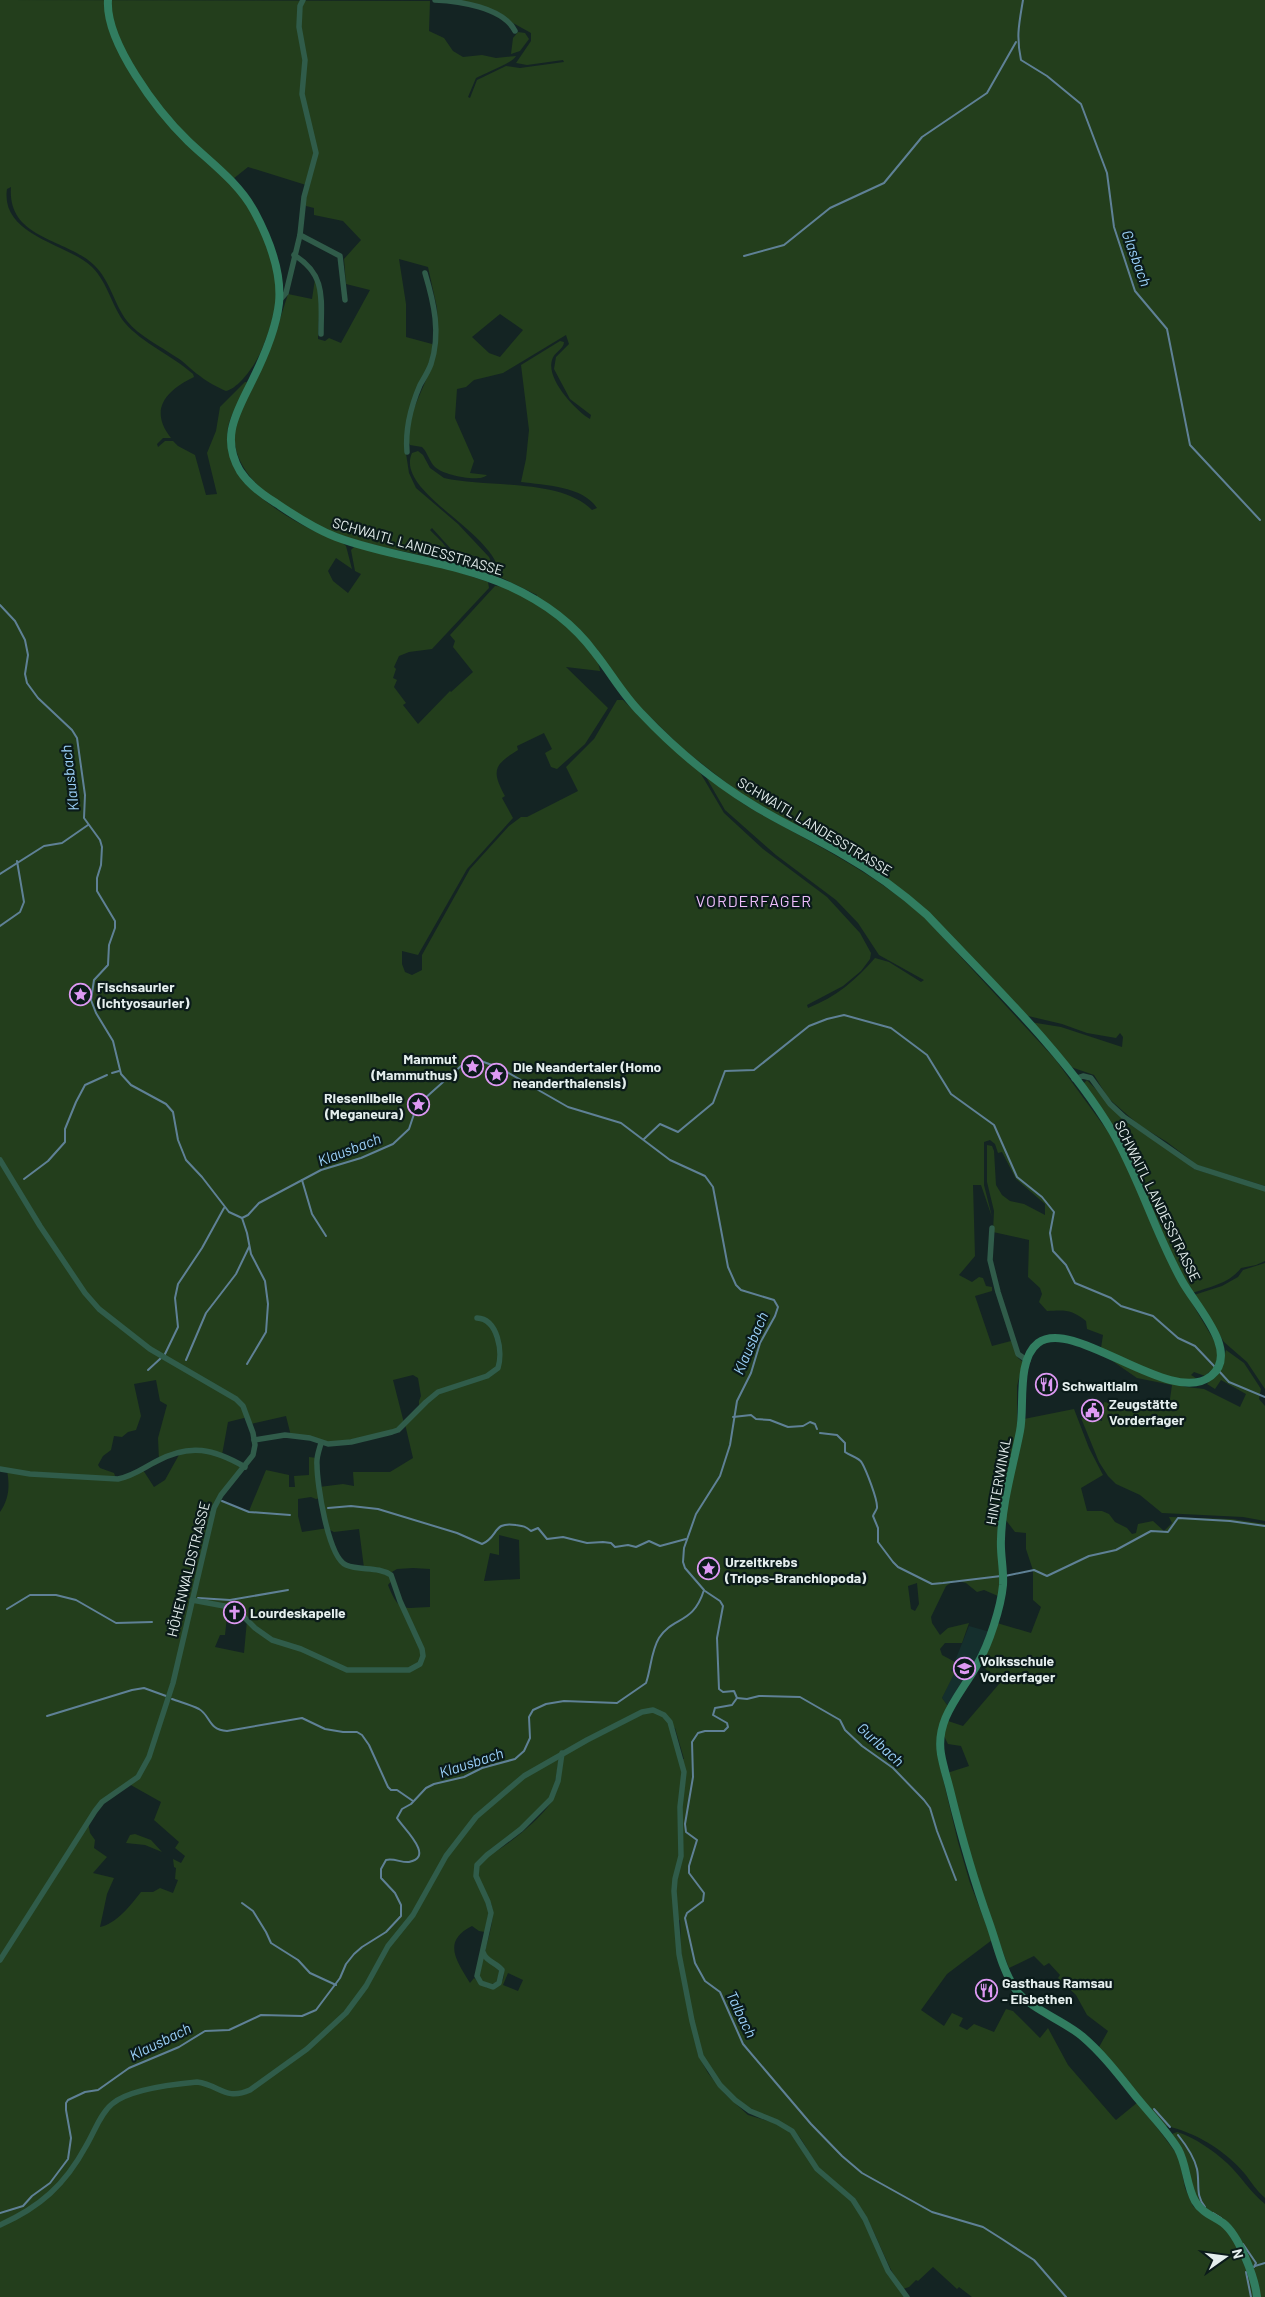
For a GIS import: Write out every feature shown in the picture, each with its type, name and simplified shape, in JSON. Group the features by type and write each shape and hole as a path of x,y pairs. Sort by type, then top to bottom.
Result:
{"street":[{"name":"SCHWAITL LANDESSTRASSE","path":"108,0 108,17 112,31 155,103 178,131 232,181 253,208 271,253 278,282 279,300 276,316 266,349 236,412 232,427 232,444 236,463 250,484 285,510 325,532 356,543 450,566 488,578 518,591 558,616 593,649 621,691 639,712 704,771 755,807 868,869 904,895 927,915 1026,1021 1102,1116 1119,1144 1180,1277 1219,1342 1222,1356 1218,1368 1211,1376 1199,1383 1189,1384 1137,1369 1082,1343 1052,1339"},
{"path":"279,300 286,293 300,235 304,197 316,153 302,94 305,60 299,27 300,6 303,0"},
{"path":"435,0 463,3 486,9 512,25 515,30"},
{"path":"300,235 340,256 345,300"},
{"path":"294,255 306,262 318,280 321,290 321,334"},
{"path":"407,452 409,416 430,365 435,345 435,311 425,273"},
{"path":"1074,1079 1083,1076 1090,1078 1110,1104 1124,1117 1196,1167 1265,1188"},
{"path":"0,1160 40,1226 92,1301 106,1315 150,1348 236,1399 247,1414 254,1440 285,1435 310,1438 328,1444 352,1442 398,1430 438,1392 487,1376 496,1371 500,1354 497,1338 487,1322 477,1318"},
{"path":"992,1228 990,1260 998,1292 1017,1350 1020,1356 1028,1361"},
{"name":"HINTERWINKL","path":"1052,1339 1036,1345 1028,1361 1022,1385 1020,1430 1002,1516 1002,1592 982,1656 954,1700 944,1722 940,1748 959,1831 974,1884 1001,1958 1014,1987 1025,1999 1084,2037 1100,2053 1166,2133 1182,2157 1189,2186 1197,2205 1204,2212 1225,2225 1233,2235 1252,2272 1257,2297"},
{"name":"HÖHENWALDSTRASSE","path":"0,1960 95,1811 102,1802 134,1780 145,1768 169,1698 214,1508 220,1495 253,1455 254,1440"},
{"path":"192,1600 235,1608 255,1628 272,1640 301,1649 350,1671 409,1670 420,1664 423,1656 422,1649 400,1601 391,1575 384,1571 346,1565 336,1554 324,1514 317,1477 317,1458 321,1443"},
{"path":"0,1469 30,1474 118,1479 133,1476 157,1461 177,1453 200,1449 218,1454 245,1467"},
{"path":"0,2225 35,2207 54,2190 78,2162 106,2110 118,2100 147,2090 197,2082 204,2083 225,2094 240,2094 250,2090 308,2049 346,2013 366,1986 388,1946 413,1914 446,1856 468,1827 510,1787 562,1753 649,1710 659,1712 670,1722 684,1772 680,1807 681,1856 674,1891 679,1954 701,2056 720,2085 734,2100 750,2111 777,2122 792,2132 817,2169 853,2200 865,2219 888,2271 907,2297"},
{"path":"483,1952 486,1958 502,1970 499,1983 493,1987 487,1987 477,1978 491,1913 476,1876 477,1865 547,1804 555,1792 562,1753"}],"shaded area":[{"name":"Volksschule Vorderfager","path":"969,1626 990,1632 983,1653 950,1708 942,1698 954,1673 951,1671"}],"green space":[{"path":"0,0 430,1 429,31 444,38 453,51 463,57 482,55 496,58 516,56 504,65 476,78 468,97 470,98 477,80 506,66 520,68 564,62 563,60 527,65 516,63 531,41 531,33 484,7 458,0 1265,0 1265,1186 1197,1165 1167,1142 1139,1125 1108,1098 1094,1075 1068,1066 1030,1022 1061,1027 1122,1047 1123,1037 1120,1033 1116,1038 1087,1033 1062,1024 1024,1015 929,913 906,893 869,866 742,795 683,749 632,699 583,633 557,611 536,598 537,595 500,577 495,561 483,545 418,483 411,468 412,453 418,451 423,455 430,468 444,478 542,488 578,500 592,510 597,508 591,501 573,491 521,482 529,430 521,365 560,341 564,342 552,360 553,376 563,393 577,409 590,419 591,415 570,399 554,369 556,357 569,344 566,335 503,373 474,380 466,387 457,389 455,418 474,461 470,473 487,475 470,478 439,470 433,465 422,447 410,445 408,441 411,415 432,366 438,336 437,308 428,267 399,259 406,304 406,337 432,344 433,346 428,368 419,385 406,425 405,447 409,473 416,488 458,524 489,557 495,570 490,570 487,560 451,549 432,528 430,530 447,549 450,562 363,542 319,526 284,507 253,480 242,464 235,447 235,428 239,413 265,360 288,294 312,299 315,279 320,290 318,339 325,341 329,338 341,343 370,290 346,284 344,259 361,240 343,221 314,215 314,208 306,206 306,185 248,167 233,179 203,151 200,157 233,186 252,214 271,258 276,288 274,314 260,354 242,380 226,391 197,374 132,326 127,321 104,278 94,265 82,256 28,227 18,217 12,204 11,187 7,189 8,205 14,218 38,237 81,259 92,267 102,280 125,323 140,337 193,374 194,377 176,388 164,402 161,409 161,418 164,428 171,438 163,438 157,444 158,447 165,441 173,441 178,446 195,455 206,495 217,494 207,453 216,431 220,407 247,382 228,427 228,446 233,462 241,477 267,502 297,522 346,546 352,569 336,558 328,571 333,581 348,593 361,574 355,571 351,550 355,546 449,569 488,582 489,588 432,649 409,652 399,656 394,667 396,669 393,678 397,680 394,687 406,703 403,705 418,724 450,691 473,672 453,647 455,641 450,635 495,586 506,588 522,595 557,619 574,633 597,660 600,671 566,667 608,708 585,744 557,769 551,767 545,753 552,749 544,733 517,746 518,750 500,764 497,774 505,796 502,798 513,818 467,869 418,955 402,951 402,964 405,972 412,975 422,970 422,955 470,869 509,826 521,817 527,817 578,791 566,767 594,739 617,700 623,700 656,733 698,769 724,813 763,849 827,897 860,933 871,953 870,959 861,971 843,986 807,1005 808,1008 828,999 845,987 875,958 889,962 921,982 924,980 879,955 858,923 836,900 776,855 725,810 706,777 750,808 862,871 925,918 1055,1059 1109,1133 1124,1161 1177,1278 1218,1347 1219,1356 1216,1366 1205,1376 1194,1372 1191,1375 1199,1380 1187,1380 1161,1375 1135,1365 1101,1348 1103,1335 1087,1329 1086,1321 1076,1314 1063,1311 1047,1311 1039,1302 1042,1294 1040,1288 1028,1277 1029,1240 993,1232 994,1211 987,1182 987,1145 992,1146 994,1151 996,1185 1002,1195 1010,1201 1024,1204 1045,1215 1045,1204 1016,1179 1002,1152 998,1153 995,1144 990,1140 984,1142 984,1185 992,1217 981,1185 973,1185 975,1256 959,1275 972,1282 979,1277 983,1278 986,1286 992,1287 992,1291 975,1296 992,1346 1011,1341 1018,1358 1023,1362 1017,1386 1017,1431 1002,1506 998,1540 1001,1580 998,1596 984,1590 977,1592 966,1583 955,1580 946,1586 931,1617 932,1623 940,1635 948,1628 969,1623 962,1643 945,1643 940,1649 942,1655 955,1662 951,1671 955,1672 942,1698 948,1706 942,1723 938,1758 970,1883 992,1940 947,1974 921,2010 944,2026 952,2013 963,2018 959,2026 967,2030 974,2024 994,2032 1006,2009 1013,2011 1040,2038 1048,2028 1068,2065 1116,2120 1138,2102 1179,2157 1185,2188 1193,2206 1219,2223 1221,2219 1203,2205 1194,2192 1183,2155 1173,2140 1172,2134 1177,2132 1190,2137 1222,2158 1265,2204 1265,2297 972,2297 959,2287 957,2289 933,2267 918,2281 916,2280 909,2287 903,2289 890,2268 863,2212 852,2198 820,2169 798,2135 785,2125 759,2113 740,2101 720,2083 710,2069 696,2036 689,2008 681,1951 680,1920 676,1922 677,1952 684,1991 698,2055 708,2073 725,2094 748,2115 775,2123 786,2129 798,2141 816,2170 853,2203 865,2223 888,2273 904,2297 0,2297 0,1512 7,1497 8,1482 7,1471 0,1469","holes":["500,314 523,330 500,357 489,353 472,337","413,1375 418,1378 421,1396 419,1409 404,1423 393,1380","156,1380 160,1401 167,1405 158,1438 159,1460 180,1453 165,1480 154,1487 143,1470 133,1476 116,1479 114,1473 100,1468 98,1465 103,1456 111,1450 114,1436 122,1437 128,1432 136,1430 141,1416 134,1384","286,1416 291,1436 311,1438 324,1443 334,1444 355,1442 379,1436 405,1424 413,1458 390,1472 353,1472 354,1486 343,1484 319,1487 317,1458 309,1457 309,1475 294,1476 295,1487 289,1487 289,1475 266,1470 249,1511 218,1500 245,1467 222,1455 228,1422 248,1417 251,1424","321,1498 328,1528 302,1532 298,1516 298,1499","328,1529 334,1532 359,1529 364,1568 348,1564 335,1551","499,1535 519,1540 520,1579 484,1581 490,1553 499,1555","397,1569 430,1569 430,1607 408,1608 399,1605 388,1585 393,1579 390,1573","917,1583 919,1604 915,1611 911,1609 908,1586","228,1607 237,1609 247,1620 244,1653 215,1647 220,1635 225,1635","636,1714 643,1714 564,1754 557,1790 547,1808 525,1830 480,1864 477,1872 478,1876 491,1903 493,1915 485,1952 486,1956 498,1964 504,1974 503,1980 495,1988 487,1988 474,1978 470,1983 457,1959 454,1945 457,1938 472,1926 479,1931 485,1932 489,1910 475,1877 474,1868 489,1850 522,1826 549,1799 554,1789 560,1752","671,1727 675,1728 684,1759 680,1759","129,1784 161,1802 154,1820 179,1842 175,1848 185,1856 181,1863 173,1859 174,1867 176,1868 175,1879 178,1880 173,1893 160,1888 153,1892 141,1892 117,1918 100,1927 107,1894 114,1878 93,1873 107,1857 94,1848 95,1840 90,1833 88,1822 102,1802","508,1973 523,1980 518,1991 503,1985","72,2167 74,2168 37,2206 9,2222 8,2219 36,2203 51,2191"]},
{"path":"518,32 525,33 529,39 520,51 511,54 513,38"},
{"path":"1087,1080 1129,1124 1164,1146 1194,1169 1265,1191 1265,1261 1241,1268 1225,1281 1192,1293 1171,1252 1130,1158 1083,1084"},
{"path":"1265,1263 1265,1389 1247,1362 1224,1342 1194,1295 1222,1286 1238,1277 1243,1270"},
{"path":"1226,1350 1244,1363 1261,1389 1259,1399 1265,1406 1265,1521 1243,1517 1162,1513 1140,1495 1116,1484 1108,1476 1099,1462 1081,1418 1102,1421 1104,1402 1139,1408 1142,1402 1169,1406 1172,1385 1137,1378 1111,1360 1158,1379 1186,1387 1204,1389 1240,1407 1246,1394 1221,1380 1215,1389 1207,1384 1221,1369"},
{"path":"1074,1409 1089,1448 1103,1475 1081,1488 1087,1511 1102,1511 1109,1514 1115,1522 1127,1528 1132,1534 1136,1533 1138,1524 1153,1521 1164,1531 1172,1523 1169,1517 1232,1519 1265,1524 1265,2198 1245,2174 1219,2150 1187,2132 1165,2126 1098,2049 1108,2031 1087,2015 1076,1995 1058,1978 1060,1975 1049,1963 1044,1966 1034,1956 1009,1968 980,1892 947,1773 969,1766 961,1746 948,1744 943,1734 948,1721 963,1726 999,1684 981,1664 997,1623 1031,1633 1041,1607 1033,1600 1033,1570 1026,1549 1026,1533 1015,1532 1005,1519 1024,1419"},
{"path":"135,1834 151,1840 162,1852 145,1845 126,1843 130,1835"},
{"path":"483,1958 500,1972 496,1983 488,1985 479,1978"}],"waterway":[{"name":"Glasbach","path":"1023,0 1018,37 1021,60 1047,76 1081,104 1107,173 1114,227 1135,291 1167,329 1190,445 1260,520"},
{"path":"744,256 784,245 830,208 884,183 922,137 987,93 1016,42"},
{"name":"Klausbach","path":"0,605 15,621 25,640 28,655 25,674 27,683 38,698 72,730 77,738 85,795 84,818 100,840 102,847 97,891 115,921 115,928 109,945 108,965 94,980 91,1000 96,1013 113,1041 121,1074 131,1085 166,1104 173,1112 178,1140 186,1160 229,1212 242,1218 248,1215 259,1203 321,1170 361,1158 393,1144 409,1129 415,1111 423,1100 461,1066 481,1061 500,1068 568,1107 621,1123 670,1160 705,1176 713,1187 728,1267 736,1285 741,1290 774,1300 778,1307 760,1343 751,1373 737,1401 730,1445 720,1476 696,1514 684,1548 683,1562 685,1568 704,1590 689,1615 670,1626 659,1638 654,1649 646,1683 617,1703 564,1701 546,1704 533,1710 529,1717 530,1738 524,1751 515,1759 482,1768 464,1777 434,1784 426,1788 411,1804 402,1809 397,1818 415,1841 419,1854 416,1859 409,1862 386,1860 381,1869 381,1878 395,1893 401,1905 401,1916 386,1932 354,1954 346,1964 340,1978 316,2010 302,2016 261,2015 229,2030 205,2031 179,2047 129,2068 98,2090 85,2092 68,2100 66,2110 71,2138 68,2159 50,2183 32,2196 23,2206 0,2213"},
{"path":"0,874 44,846 62,843 88,825"},
{"path":"0,926 20,912 24,902 17,861"},
{"path":"644,1139 660,1124 678,1132 713,1103 725,1071 754,1070 809,1026 844,1015 891,1028 927,1055 951,1094 994,1125 1017,1177 1042,1197 1054,1212 1050,1233 1053,1251 1066,1265 1075,1283 1111,1298 1121,1306 1153,1316 1178,1338 1195,1346 1215,1367"},
{"path":"112,1073 119,1071"},
{"path":"24,1179 48,1161 65,1142 65,1129 85,1085 107,1075"},
{"path":"302,1180 312,1214 326,1236"},
{"path":"165,1354 178,1327 175,1298 178,1284 202,1248 224,1208"},
{"path":"242,1218 251,1254 265,1281 268,1304 266,1332 247,1364"},
{"path":"186,1360 206,1313 236,1274 249,1247"},
{"path":"148,1370 161,1358"},
{"path":"1218,1370 1229,1382 1265,1397"},
{"path":"733,1417 751,1415 756,1419 770,1420 788,1427 803,1426 810,1422 815,1424 817,1429"},
{"path":"820,1433 837,1435 845,1443 845,1452 859,1459 862,1463 876,1499 877,1508 873,1516 878,1528 878,1542 898,1567 932,1584 1001,1576"},
{"path":"222,1501 249,1512 290,1515"},
{"path":"328,1508 351,1506 378,1509 457,1533 482,1544 491,1538 499,1527 508,1524 522,1526 531,1531 538,1528 547,1539 563,1537 587,1543 611,1543 615,1547 628,1545 636,1547 649,1541 660,1546 686,1539"},
{"path":"1005,1576 1034,1570 1047,1576 1089,1556 1116,1550 1151,1531 1168,1532 1178,1518 1230,1521 1265,1526"},
{"path":"198,1598 230,1600 288,1590"},
{"name":"Talbach","path":"705,1591 720,1601 723,1606 717,1638 719,1689 723,1692 734,1691 737,1698 732,1705 715,1708 713,1715 727,1723 728,1727 724,1731 698,1733 692,1742 693,1777 685,1824 686,1832 697,1840 689,1866 689,1873 704,1893 703,1901 687,1913 685,1918 695,1963 705,1981 720,1992 743,2044 811,2124 842,2156 862,2173 932,2212 983,2227 1034,2260 1066,2297"},
{"path":"7,1609 30,1595 56,1595 76,1600 116,1623 152,1622"},
{"path":"47,1716 132,1690 144,1688 166,1696"},
{"name":"Gurlbach","path":"737,1698 747,1699 759,1696 800,1697 840,1720 845,1730 862,1746 893,1768 930,1808 956,1880"},
{"path":"172,1699 199,1709 216,1728 221,1730 227,1731 302,1718 325,1729 357,1732 362,1735 369,1745 388,1787 391,1790 397,1790 413,1801"},
{"path":"242,1903 253,1911 271,1943 298,1960 310,1973 336,1985"},
{"path":"1154,2109 1170,2127"},
{"path":"1178,2135 1196,2164 1199,2194 1205,2207"},
{"path":"1213,2213 1221,2218"},
{"path":"1243,2244 1256,2263 1254,2267"},
{"path":"1255,2266 1265,2263"},
{"path":"1246,2272 1251,2297"}],"place":[{"name":"Fischsaurier (Ichtyosaurier)","path":"81,994"},
{"name":"Mammut (Mammuthus)","path":"473,1066"},
{"name":"Die Neandertaler (Homo neanderthalensis)","path":"497,1074"},
{"name":"Riesenlibelle (Meganeura)","path":"419,1105"},
{"name":"Schwaitlalm","path":"1046,1385"},
{"name":"Zeugstätte Vorderfager","path":"1093,1411"},
{"name":"Urzeitkrebs (Triops-Branchiopoda)","path":"709,1569"},
{"name":"Lourdeskapelle","path":"234,1612"},
{"name":"Volksschule Vorderfager","path":"964,1668"},
{"name":"Gasthaus Ramsau - Elsbethen","path":"986,1990"}],"district":[{"name":"VORDERFAGER","path":"754,900"}]}
